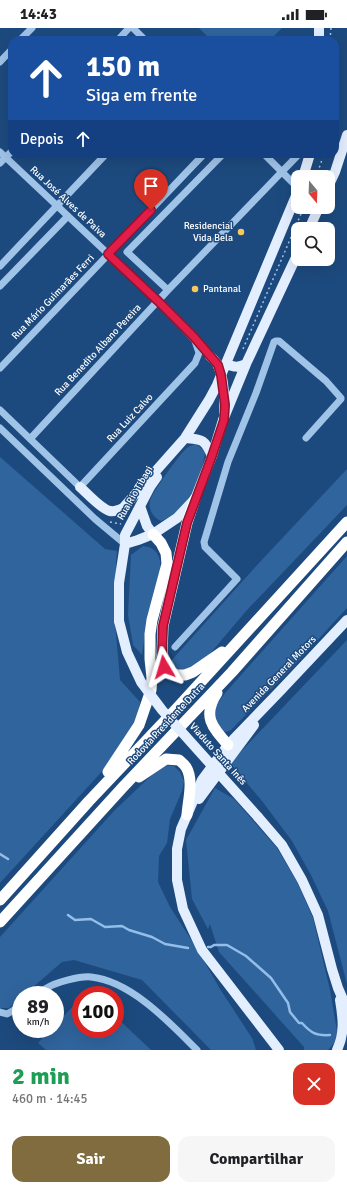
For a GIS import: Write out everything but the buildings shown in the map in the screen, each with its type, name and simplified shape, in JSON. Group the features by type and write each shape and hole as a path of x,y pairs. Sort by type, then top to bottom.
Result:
{"highway":[{"path":"196,499 187,523 163,626 162,655 164,667 169,672 177,675 185,675 193,672 236,643"},
{"name":"Rodovia Presidente Dutra","path":"0,900 89,801 178,707 347,522"},
{"path":"89,801 139,725 151,690 152,678 150,634 152,620 167,564 166,553 161,543 152,534"},
{"name":"Rodovia Presidente Dutra","path":"0,922 123,787 232,672 347,542"},
{"path":"228,745 212,725 209,710 212,701 232,672"},
{"path":"123,787 166,758 179,760 186,766 189,774 190,787 186,814"}],"main road":[{"path":"335,172 347,135"},
{"path":"305,170 309,158"},
{"path":"80,487 103,508 110,511 116,511 123,508 185,438 217,385 291,207"},
{"path":"125,544 152,534 177,518 196,499 246,364 292,266"},
{"path":"210,356 218,365 221,375 225,405 224,420"},
{"path":"226,364 235,367 240,367 246,364"},
{"path":"185,438 200,439 206,444 212,456"},
{"name":"Rua Rio Tibagi","path":"119,621 119,583 125,535 150,487 174,450"},
{"path":"140,506 147,526 152,534"},
{"name":"Avenida General Motors","path":"186,814 202,780 228,745 347,620"},
{"name":"Viaduto Santa Inês","path":"119,621 127,652 141,682 162,710 282,845 302,880 318,915 338,988"},
{"path":"279,1050 202,950 183,909 177,880 176,849 186,814 282,690"},
{"path":"226,762 228,745"},
{"path":"338,988 347,1009"},
{"path":"338,988 343,1023 342,1038 338,1050"}],"street":[{"path":"24,36 32,28"},
{"path":"122,36 129,28"},
{"path":"133,28 141,36"},
{"path":"0,62 8,53"},
{"name":"Rua José Alves de Paiva","path":"0,152 158,301 194,337 210,356 226,364"},
{"path":"0,163 6,157"},
{"path":"0,266 102,158"},
{"name":"Rua Mário Guimarães Ferri","path":"0,368 200,158"},
{"path":"168,290 127,252 219,158"},
{"path":"268,158 291,181"},
{"name":"Rua Benedito Albano Pereira","path":"30,439 168,290 295,158"},
{"path":"0,286 68,216"},
{"name":"Rua Luiz Calvo","path":"80,487 196,363 199,353 194,337"},
{"path":"176,647 238,579 205,546 204,542 228,462 256,393 274,342 276,341 279,341 326,382 341,398 341,400 306,438"},
{"path":"210,356 215,369 217,385"},
{"path":"0,410 80,487"},
{"path":"0,428 95,519 125,544"},
{"path":"50,986 76,978 90,977 106,980 120,986 164,1017 197,1050"},
{"path":"0,1012 7,1014 12,1011"}],"path":[{"path":"318,170 323,158"},
{"path":"241,353 301,214"}],"shaded area":[{"path":"199,28 282,28 274,36 207,36"},
{"path":"195,444 205,452 197,483 187,501 170,516 161,521 154,516 150,508 150,501 161,482 179,457 188,447"},
{"path":"0,457 105,549 117,551 115,623 120,680 140,702 139,711 134,726 105,768 0,883"},
{"path":"347,469 347,505 247,610 208,656 193,669 179,670 172,667 170,662 259,563"},
{"path":"143,546 149,547 156,552 160,561 160,573 149,612 142,655 133,645 128,615 131,555"},
{"path":"347,556 347,608 291,669 231,730 226,732 218,729 213,709 226,692"},
{"path":"347,640 347,984 328,911 311,875 292,841 262,801 230,763"},
{"path":"165,765 174,766 180,772 184,781 182,791 170,819 167,843 159,856 158,882 170,907 252,1038 256,1050 211,1050 142,980 74,960 62,962 34,986 12,986 12,1005 9,1008 0,1008 0,937 114,811 157,770"},
{"path":"215,788 234,799 277,848 297,882 313,918 330,990 337,1031 335,1042 328,1050 304,1050 304,1047 219,952 210,924 208,929 192,899 186,840"},
{"path":"72,1007 72,1038 124,1038 124,1024 151,1050 46,1050 38,1043 43,1038 64,1038 64,1016"}],"waterway":[{"path":"0,854 8,859"},
{"path":"68,915 75,920 91,919 105,927 122,926 129,930 152,937 165,944 188,948"},
{"path":"208,947 214,945 227,945 246,956 271,978 288,1003 290,1012 299,1023 302,1023 314,1033 330,1035"}],"place":[{"name":"Residencial Vida Bela","path":"241,232"},
{"name":"Pantanal","path":"195,289"}],"route":[{"path":"151,210 108,254 194,337 218,365 221,375 225,405 224,420 187,523 163,626 162,655 164,667"}]}
